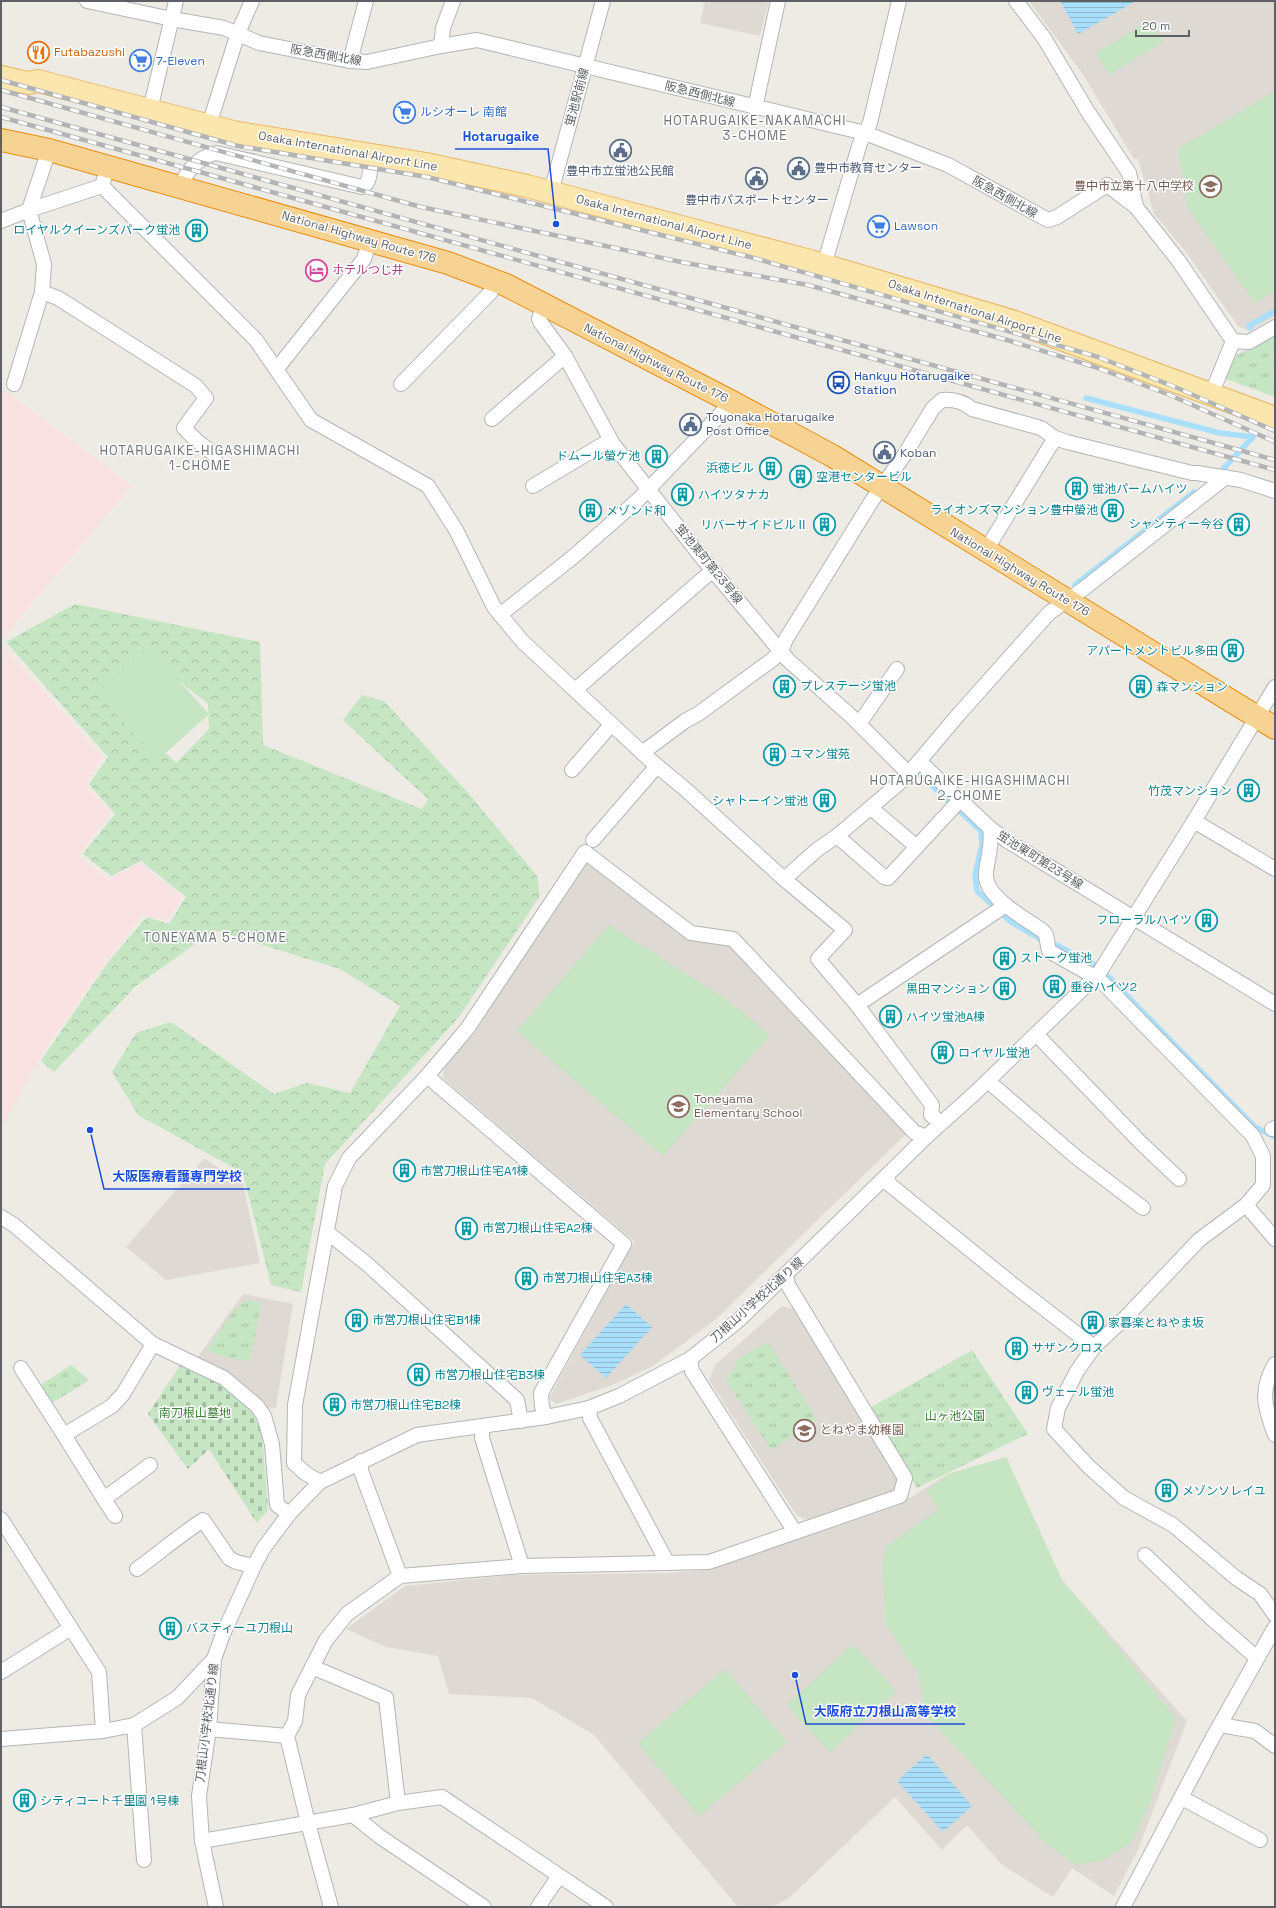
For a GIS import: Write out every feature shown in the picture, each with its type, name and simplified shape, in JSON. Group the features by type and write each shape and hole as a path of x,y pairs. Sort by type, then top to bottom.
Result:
{"highway":[{"name":"National Highway Route 176","path":"1,140 49,150 105,176 180,187 471,270 543,304 831,455 1266,722"}],"main road":[{"name":"Osaka International Airport Line","path":"1,65 30,74 38,81 209,124 233,132 426,164 551,192 824,265 1015,322 1275,418"},
{"name":"Osaka International Airport Line","path":"1,77 28,84 38,81"}],"street":[{"name":"阪急西側北線","path":"87,1 172,19 224,28 238,33 259,44 350,61 367,62 477,40 585,65 755,108 865,133 948,165 1048,220 1057,217 1107,185 1136,207 1178,260 1233,341"},
{"path":"150,110 176,1"},
{"path":"209,124 238,33 252,1"},
{"path":"350,61 366,1"},
{"path":"441,46 443,28 453,1"},
{"name":"蛍池駅前線","path":"551,192 603,1"},
{"path":"755,108 778,1"},
{"path":"824,265 860,143 870,123 899,1"},
{"path":"1016,1 1044,38 1088,112 1129,173 1136,207"},
{"path":"14,384 42,292 44,264 29,210 49,150"},
{"path":"180,187 188,171 206,156 216,153 362,187 367,184 371,155"},
{"path":"1,222 105,176 256,340 311,420 428,486 456,530 494,607 522,641 642,753 685,789 784,879 845,930 818,959 857,1005 932,1105 931,1115 941,1123"},
{"path":"280,366 364,259 370,240"},
{"path":"401,384 490,293 497,282"},
{"path":"42,292 58,298 196,386 206,398 184,428 196,442 215,455"},
{"name":"蛍池東町第23号線","path":"543,304 539,319 564,356 610,440 648,489 788,660 859,724 909,774"},
{"path":"1211,395 1233,341 1249,342 1275,327"},
{"path":"492,419 564,356"},
{"path":"642,753 773,659 781,651 786,639 881,487 933,408 942,400 952,400 966,403 972,409 1042,428 1055,438 1067,442 1192,473 1242,480 1275,491"},
{"path":"500,616 573,557 648,489 732,402"},
{"path":"986,550 1055,438"},
{"path":"533,486 610,440"},
{"path":"784,879 818,849 837,836 871,808 909,774 1050,613 1226,477"},
{"path":"575,690 713,570"},
{"path":"859,724 897,669"},
{"name":"刀根山小学校北通り線","path":"218,1905 202,1841 199,1796 209,1729 214,1660 223,1634 254,1566 263,1549 289,1514 320,1482 361,1461 417,1436 546,1417 589,1408 619,1396 690,1359 739,1320 926,1137 988,1081 1103,967 1132,917 1194,821 1266,722 1275,687"},
{"path":"572,770 612,725"},
{"name":"蛍池東町第23号線","path":"919,761 956,804 1006,840 1275,1004"},
{"path":"593,840 657,766"},
{"path":"837,836 885,878 890,877 956,804"},
{"path":"871,808 917,847"},
{"path":"1194,821 1275,870"},
{"path":"990,828 986,884 1001,909 1043,931 1046,935 1049,951 1095,976 1255,1139 1264,1156 1262,1185 1246,1205 1199,1240 1127,1316 1094,1347 1077,1371 1058,1408 1054,1429 1088,1466 1124,1498 1173,1525 1236,1578 1260,1594 1275,1615"},
{"path":"320,1482 305,1473 294,1463 295,1405 336,1186 349,1158 427,1076 467,1029 585,852 691,933 733,940 914,1132 926,1137"},
{"path":"857,1005 1001,909"},
{"path":"1036,1034 1141,1143 1179,1179"},
{"path":"427,1076 624,1244 541,1393 542,1407 546,1417"},
{"path":"988,1081 1076,1157 1143,1208"},
{"path":"887,1175 889,1184 1011,1283 1094,1347"},
{"path":"1246,1205 1275,1239"},
{"path":"1,1217 14,1225 153,1344 224,1378 257,1406 264,1416 272,1444 277,1505 289,1514"},
{"path":"327,1232 367,1264 516,1400 521,1421"},
{"path":"331,1907 308,1823 287,1736 295,1722 298,1695 326,1640 347,1614 400,1576 522,1566 709,1562 900,1496 905,1478 788,1285 786,1274"},
{"path":"64,1435 112,1406 123,1394 153,1344"},
{"path":"690,1359 692,1371 795,1532"},
{"path":"1275,1364 1267,1378 1265,1408 1275,1435"},
{"path":"21,1368 115,1516"},
{"path":"589,1408 590,1418 667,1562"},
{"path":"482,1427 482,1438 522,1566"},
{"path":"361,1461 361,1471 400,1576"},
{"path":"104,1499 150,1466"},
{"path":"137,1569 162,1552 175,1538 203,1520 229,1558 236,1562 254,1566"},
{"path":"3,1528 71,1628 98,1672 103,1731"},
{"path":"1145,1555 1211,1618 1257,1658"},
{"path":"1123,1907 1220,1725 1275,1627"},
{"path":"1,1672 71,1628"},
{"path":"1,1739 103,1731 134,1725 177,1698 214,1660"},
{"path":"312,1667 386,1698 398,1804"},
{"path":"134,1725 144,1860"},
{"path":"1220,1725 1255,1731 1275,1746"},
{"path":"209,1729 287,1736"},
{"path":"202,1841 353,1816 398,1804 442,1797 606,1907"},
{"path":"1182,1798 1260,1840"},
{"path":"353,1816 391,1845 484,1907"},
{"path":"538,1907 559,1876"}],"shaded area":[{"path":"705,1 769,1 760,36 700,23"},
{"name":"豊中市立第十八中学校","path":"1029,1 1275,1 1275,316 1250,331 1238,326 1186,252 1154,214 1138,159 1134,159 1082,73"},
{"path":"3,389 132,486 1,640 1,394"},
{"path":"1,645 103,757 85,784 110,813 78,856 109,879 140,863 182,897 168,920 143,914 107,960 38,1060 1,1129"},
{"name":"Toneyama Elementary School","path":"586,863 689,939 728,945 907,1133 715,1320 653,1366 615,1384 556,1404 549,1398 634,1241 443,1078 444,1066 472,1036"},
{"path":"204,1158 243,1184 260,1263 166,1280 126,1247"},
{"path":"243,1294 293,1304 276,1408 267,1409 258,1397 229,1373 197,1358"},
{"name":"とねやま幼稚園","path":"782,1306 794,1309 898,1479 896,1490 809,1520 797,1516 709,1380 715,1365"},
{"path":"1006,1457 1062,1580 1187,1721 1138,1850 1114,1896 1072,1868 1053,1897 1001,1864 967,1825 942,1850 895,1797 789,1898 772,1907 738,1907 594,1735 532,1698 449,1694 438,1656 386,1647 346,1629 405,1586 512,1575 668,1573 708,1570 897,1506 948,1474"}],"green space":[{"path":"1150,20 1163,42 1109,75 1096,53"},
{"path":"1275,91 1275,291 1255,303 1187,207 1178,149"},
{"path":"1275,334 1275,397 1226,379 1235,356"},
{"path":"75,604 260,642 263,745 422,809 428,799 343,720 362,695 384,701 469,794 537,876 540,896 459,1017 325,1164 301,1292 271,1285 243,1173 138,1115 112,1072 136,1033 171,1022 274,1094 307,1083 350,1093 400,1006 340,969 215,930 136,986 54,1072 41,1061 109,961 147,917 169,924 186,897 141,861 111,876 83,854 115,814 89,784 108,757 6,642","holes":["155,662 208,704 209,729 176,763 110,699"]},
{"path":"148,647 209,714 158,760 97,693"},
{"path":"609,925 724,998 770,1035 663,1156 517,1031"},
{"path":"244,1300 261,1302 250,1361 228,1358 207,1350 236,1307 238,1309"},
{"path":"768,1342 817,1420 771,1450 726,1380 741,1357"},
{"name":"山ヶ池公園","path":"972,1350 1028,1434 917,1488 868,1409"},
{"name":"南刀根山墓地","path":"181,1364 224,1385 249,1404 262,1433 268,1510 257,1523 209,1449 188,1469 148,1414"},
{"path":"71,1365 89,1380 51,1404 39,1386"},
{"path":"1006,1457 1062,1580 1176,1718 1149,1805 1131,1843 1103,1860 1076,1865 1048,1845 925,1714 919,1676 885,1622 883,1568 885,1547 939,1509 927,1492 948,1474"},
{"path":"853,1644 896,1691 830,1752 787,1705"},
{"path":"725,1669 787,1742 699,1816 638,1743"}],"water":[{"path":"1060,1 1136,1 1078,34"},
{"path":"626,1304 652,1327 606,1378 580,1355"},
{"path":"927,1754 972,1806 943,1832 897,1781"}],"waterway":[{"path":"1250,328 1249,326 1275,311"},
{"path":"1086,398 1220,433 1253,437"},
{"path":"1222,470 1253,437"},
{"path":"1075,585 1194,492"},
{"path":"918,773 981,831 982,844 975,875 977,891 1011,922 1040,939"},
{"path":"1054,944 1094,964"},
{"path":"1106,974 1255,1127 1275,1137"}],"railway":[{"path":"1,80 238,146 427,177 754,258 1098,357 1175,387 1275,431"},
{"path":"1,90 421,207 686,263 808,285 1007,340 1095,367 1170,395 1275,442"},
{"path":"1,107 1275,460"},
{"path":"1,117 1275,470"}],"place":[{"name":"Futabazushi","path":"38,52"},
{"name":"7-Eleven","path":"140,61"},
{"name":"ルシオーレ 南館","path":"405,112"},
{"name":"豊中市立蛍池公民館","path":"620,150"},
{"name":"豊中市教育センター","path":"799,168"},
{"name":"豊中市パスポートセンター","path":"757,179"},
{"name":"豊中市立第十八中学校","path":"1210,186"},
{"name":"Hotarugaike","path":"556,224"},
{"name":"Lawson","path":"879,226"},
{"name":"ロイヤルクイーンズパーク蛍池","path":"196,230"},
{"name":"ホテルつじ井","path":"317,270"},
{"name":"Hankyu Hotarugaike Station","path":"839,383"},
{"name":"Toyonaka Hotarugaike Post Office","path":"690,424"},
{"name":"Koban","path":"884,453"},
{"name":"ドムール螢ケ池","path":"656,456"},
{"name":"浜徳ビル","path":"770,468"},
{"name":"空港センタービル","path":"800,477"},
{"name":"蛍池パームハイツ","path":"1076,489"},
{"name":"ハイツタナカ","path":"683,495"},
{"name":"ライオンズマンション豊中螢池","path":"1113,510"},
{"name":"メゾンド和","path":"590,511"},
{"name":"シャンティー今谷","path":"1239,524"},
{"name":"リバーサイドビルⅡ","path":"824,525"},
{"name":"アパートメントビル多田","path":"1233,651"},
{"name":"プレステージ蛍池","path":"785,686"},
{"name":"森マンション","path":"1140,687"},
{"name":"ユマン蛍苑","path":"774,754"},
{"name":"竹茂マンション","path":"1248,791"},
{"name":"シャトーイン蛍池","path":"824,801"},
{"name":"フローラルハイツ","path":"1207,920"},
{"name":"ストーク蛍池","path":"1004,958"},
{"name":"垂谷ハイツ2","path":"1055,987"},
{"name":"黒田マンション","path":"1005,989"},
{"name":"ハイツ蛍池A棟","path":"891,1017"},
{"name":"ロイヤル蛍池","path":"942,1053"},
{"name":"Toneyama Elementary School","path":"678,1106"},
{"name":"大阪医療看護専門学校","path":"90,1130"},
{"name":"市営刀根山住宅A1棟","path":"405,1171"},
{"name":"市営刀根山住宅A2棟","path":"467,1228"},
{"name":"市営刀根山住宅A3棟","path":"526,1278"},
{"name":"市営刀根山住宅B1棟","path":"356,1320"},
{"name":"家暮楽とねやま坂","path":"1092,1323"},
{"name":"サザンクロス","path":"1016,1348"},
{"name":"市営刀根山住宅B3棟","path":"418,1375"},
{"name":"ヴェール蛍池","path":"1026,1392"},
{"name":"市営刀根山住宅B2棟","path":"335,1405"},
{"name":"とねやま幼稚園","path":"805,1430"},
{"name":"メゾンソレイユ","path":"1166,1491"},
{"name":"バスティーユ刀根山","path":"171,1628"},
{"name":"大阪府立刀根山高等学校","path":"795,1675"},
{"name":"シティコート千里園 1号棟","path":"24,1801"}],"district":[{"name":"HOTARUGAIKE-NAKAMACHI 3-CHOME","path":"755,128"},
{"name":"HOTARUGAIKE-HIGASHIMACHI 1-CHOME","path":"200,458"},
{"name":"HOTARUGAIKE-HIGASHIMACHI 2-CHOME","path":"970,788"},
{"name":"TONEYAMA 5-CHOME","path":"215,937"}]}
